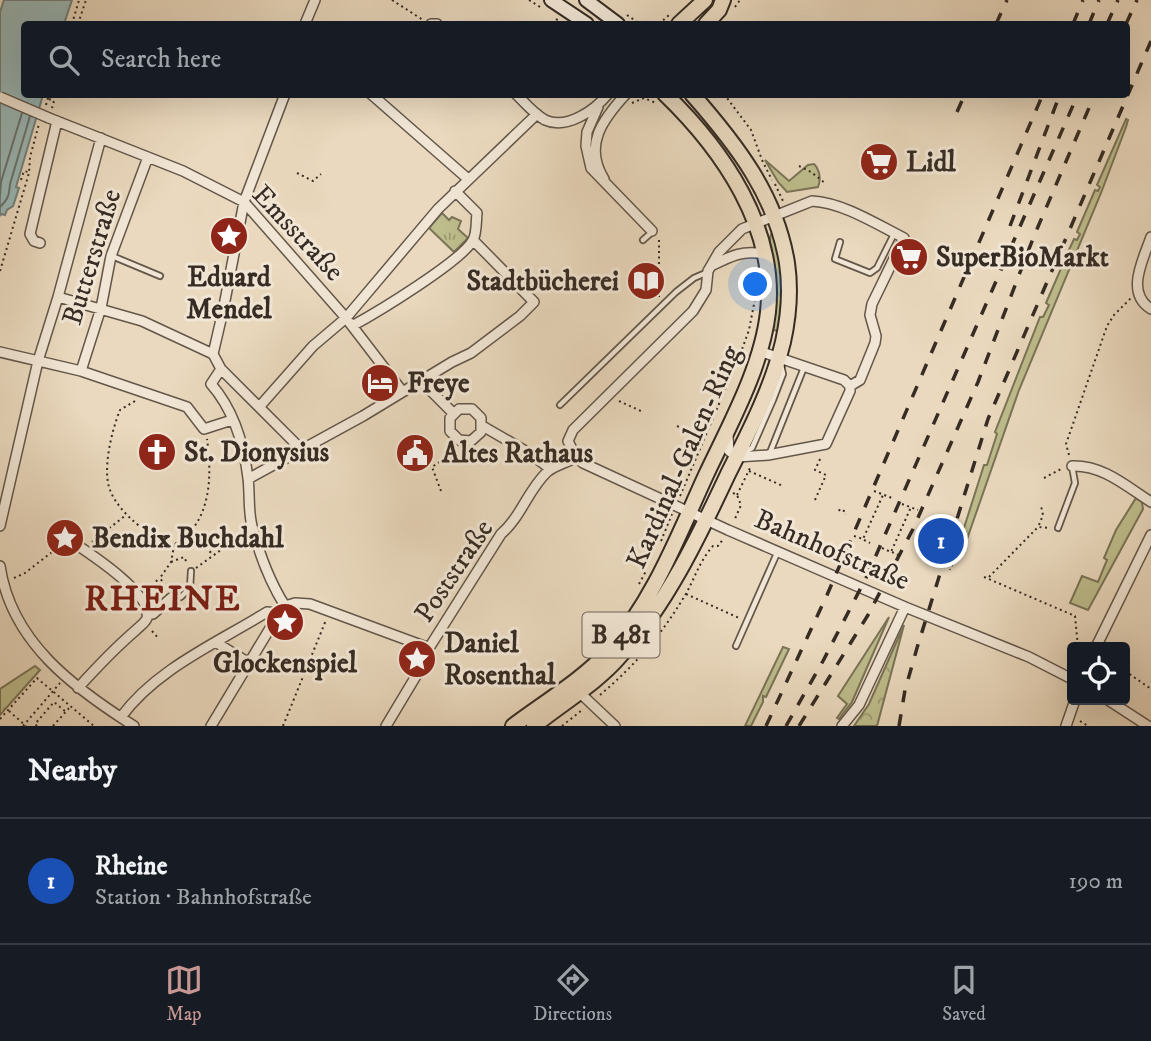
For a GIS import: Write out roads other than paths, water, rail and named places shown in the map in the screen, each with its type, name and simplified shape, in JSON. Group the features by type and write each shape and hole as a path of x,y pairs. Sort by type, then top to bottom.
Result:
{"main road":[{"path":"551,0 582,21"},
{"path":"586,0 614,21"},
{"path":"682,21 705,0"},
{"path":"709,21 719,10 723,0"},
{"name":"Kardinal-Galen-Ring","path":"534,726 618,659 642,631 707,520 764,399 778,357 790,303 781,213 720,125 696,98"},
{"path":"708,98 720,125"},
{"name":"Kardinal-Galen-Ring","path":"513,726 579,677 608,651 648,598 729,426 760,351 768,313 769,290 756,252 755,223 745,197 702,134 660,99"}],"street":[{"path":"306,21 315,0"},
{"name":"Emsstraße","path":"0,97 148,156 244,202 346,318 402,391"},
{"path":"213,354 244,202 283,98"},
{"path":"376,98 468,179"},
{"path":"520,98 537,114 552,122 565,121 598,107"},
{"path":"605,98 587,132 588,158 595,175 652,231"},
{"path":"609,186 600,172 596,142 604,120 629,99"},
{"path":"260,406 313,346 346,318 456,191 537,114"},
{"path":"40,243 34,241 30,234 50,117"},
{"path":"0,526 38,360 101,138"},
{"name":"Butterstraße","path":"81,371 101,308 111,256 148,156"},
{"path":"352,326 454,260 473,240 477,213 456,191"},
{"path":"481,425 539,459 550,469 576,457 568,441 573,430 693,311 706,290 711,268 719,252 745,227 812,201 853,213 904,238 872,304 870,315 876,336 875,343 860,380 849,386"},
{"path":"1151,237 1138,274 1137,293 1151,309"},
{"path":"248,479 471,353 534,302 473,240"},
{"path":"711,268 740,252 756,252"},
{"path":"58,297 142,321 213,354 221,369 302,450"},
{"path":"729,426 727,445 731,454 737,457 768,455 826,444 850,391 844,380 760,351"},
{"path":"0,352 81,371 187,407 204,429 232,420"},
{"path":"221,369 211,384 222,399 243,450 252,527 282,610"},
{"path":"421,380 454,414"},
{"path":"460,409 472,410 481,418 481,425 481,432 471,441 459,440 450,431 450,418 460,409"},
{"name":"Bahnhofstraße","path":"576,457 583,463 707,520 905,607 1029,657 1067,676"},
{"path":"1072,466 1101,470 1151,502"},
{"name":"Poststraße","path":"386,726 425,661 429,648 501,534 512,525 550,469"},
{"path":"1098,642 1151,534"},
{"path":"68,539 128,583 145,605 146,618"},
{"path":"0,566 10,604 29,640 78,688 134,726"},
{"path":"78,688 110,652 171,598"},
{"path":"121,718 150,685 180,663 267,612 301,603 429,648"},
{"path":"842,726 859,705 905,607"},
{"path":"211,726 282,610"},
{"path":"217,643 249,663"},
{"path":"579,692 615,726"},
{"path":"1066,726 1073,705"},
{"path":"1116,705 1148,726"}],"lane":[{"path":"643,240 652,231"},
{"path":"840,242 835,259 870,273 877,268 895,233"},
{"path":"111,256 160,276"},
{"path":"560,405 652,314 694,278 711,268"},
{"path":"768,455 805,365"},
{"path":"1058,528 1075,483 1072,466"},
{"path":"736,646 778,551"},
{"path":"171,598 181,597 190,588 191,572"}],"water":[{"path":"4,0 72,0 65,21 21,21 21,98 42,98 13,206 5,215 0,216 0,12"}],"railway":[{"path":"997,21 1007,0"},
{"path":"1074,21 1083,0"},
{"path":"1090,21 1099,0"},
{"path":"1108,21 1118,0"},
{"path":"1127,21 1137,0"},
{"path":"1130,90 1151,41"},
{"path":"957,112 963,98"},
{"path":"766,726 827,595 1041,98"},
{"path":"1010,226 1058,98"},
{"path":"786,726 867,576 1076,98"},
{"path":"799,726 868,615 913,529 978,382 1034,236 1093,98"},
{"path":"899,726 905,690 917,648 988,419 1126,98"}],"place":[{"name":"Lidl","path":"879,162"},
{"name":"Eduard Mendel","path":"229,236"},
{"name":"SuperBioMarkt","path":"909,257"},
{"name":"Stadtbücherei","path":"646,281"},
{"name":"Freye","path":"380,383"},
{"name":"St. Dionysius","path":"157,452"},
{"name":"Altes Rathaus","path":"415,453"},
{"name":"Bendix Buchdahl","path":"65,538"},
{"name":"Rheine","path":"941,541"},
{"name":"Glockenspiel","path":"285,622"},
{"name":"Daniel Rosenthal","path":"417,659"}],"district":[{"name":"RHEINE","path":"163,600"}]}
